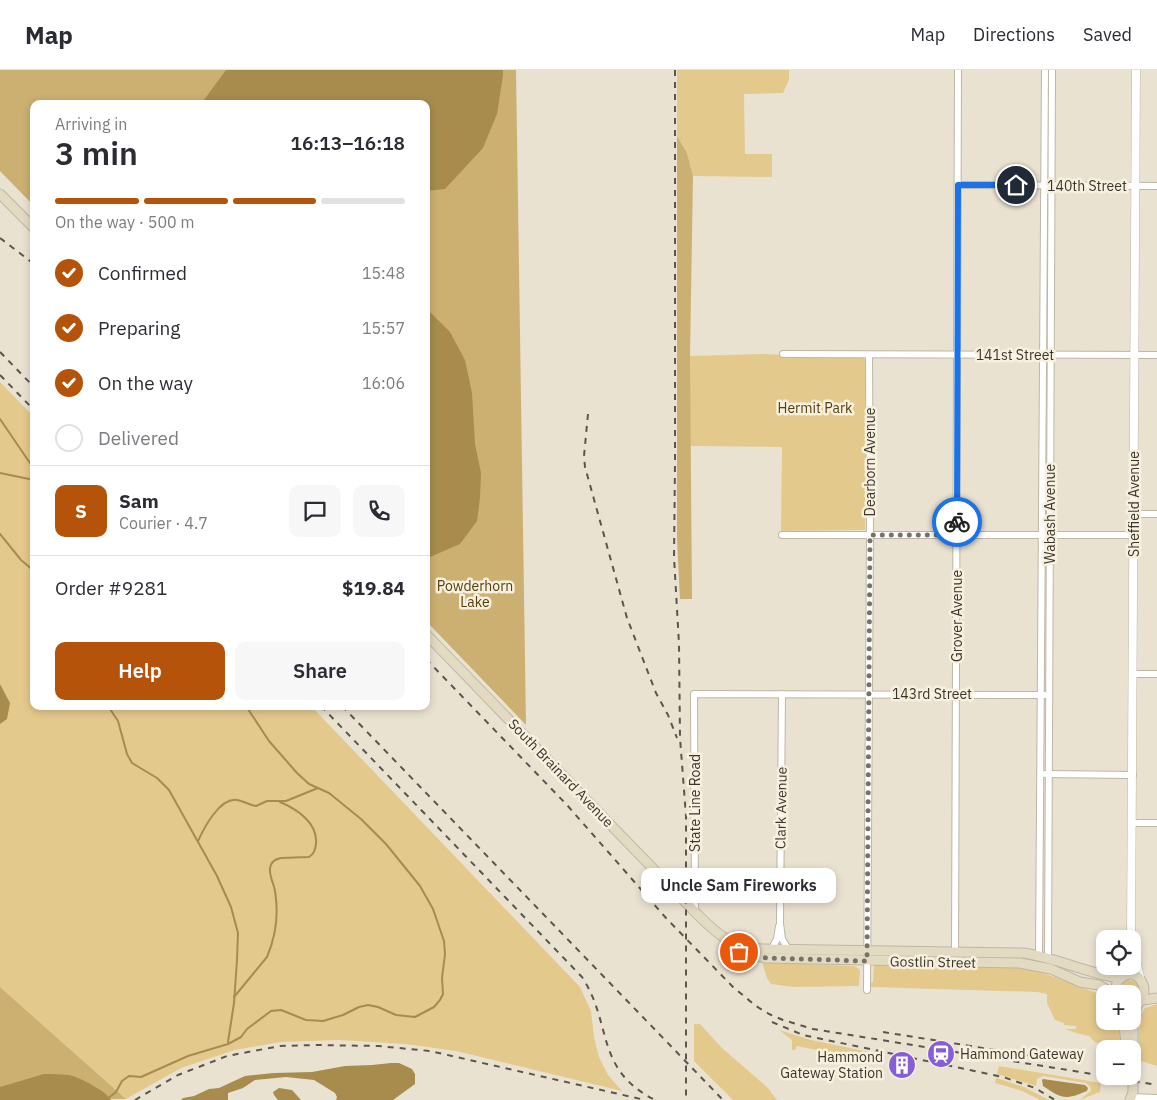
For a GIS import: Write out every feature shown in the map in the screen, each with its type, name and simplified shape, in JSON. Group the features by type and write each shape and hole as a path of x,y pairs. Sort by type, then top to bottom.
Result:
{"main road":[{"path":"0,194 30,224"},
{"name":"South Brainard Avenue","path":"430,638 695,912"},
{"name":"Gostlin Street","path":"695,912 730,947 739,952 759,957 867,961 1020,963 1052,969 1080,982 1101,985"},
{"name":"Gostlin Street","path":"722,938 741,946 771,950 1015,952 1044,956 1091,973 1121,977 1132,974 1150,985"},
{"path":"1116,985 1121,977"},
{"path":"1080,982 1096,989"},
{"path":"1141,1000 1150,985"},
{"path":"1141,1002 1157,998"},
{"path":"1130,1099 1133,1092 1133,1030"},
{"path":"1127,1085 1130,1099"}],"street":[{"name":"Grover Avenue","path":"955,951 958,70"},
{"name":"Wabash Avenue","path":"1045,70 1048,185"},
{"name":"Wabash Avenue","path":"1044,956 1041,774 1042,535 1047,355 1048,185 1052,70"},
{"name":"Sheffield Avenue","path":"1131,930 1136,70"},
{"name":"140th Street","path":"958,185 1157,186"},
{"name":"141st Street","path":"782,354 1157,355"},
{"name":"Dearborn Avenue","path":"867,990 870,535 869,355"},
{"name":"Wabash Avenue","path":"1044,956 1049,774 1050,536 1047,355"},
{"path":"1134,514 1157,514"},
{"path":"782,535 1134,535"},
{"path":"1133,674 1157,674"},
{"name":"143rd Street","path":"694,694 1049,695"},
{"name":"State Line Road","path":"694,694 695,912"},
{"name":"Clark Avenue","path":"782,694 780,923 782,939 789,950"},
{"path":"1041,774 1133,775"},
{"path":"1132,823 1157,823"},
{"name":"Clark Avenue","path":"771,950 777,939 780,923"},
{"path":"1141,966 1150,985"},
{"path":"1130,1099 1157,1098"}],"green space":[{"name":"Powderhorn Lake","path":"0,70 516,70 526,725 430,625 430,100 30,100 30,202 0,171"},
{"path":"677,70 789,70 789,80 783,93 744,94 745,154 772,154 772,177 693,176 687,153 677,136"},
{"path":"677,136 687,153 693,176 690,356 692,599 680,599 677,539"},
{"name":"Hermit Park","path":"763,354 863,358 866,360 865,530 781,531 782,447 690,446 690,356"},
{"path":"0,382 30,413 30,710 315,710 580,987 591,1011 599,1057 608,1075 622,1091 456,1051 405,1044 339,1040 281,1042 235,1050 181,1068 126,1099 0,987"},
{"path":"762,962 855,966 860,970 859,986 793,987 771,984"},
{"path":"879,964 1034,970 1096,993 1096,1030 1118,1030 1120,1040 1096,1040 1096,1042 1089,1036 1065,1029 1076,1029 1076,1026 1064,1025 1064,1023 1055,1020 1047,1003 1047,994 1037,992 871,987 874,966"},
{"path":"1127,980 1137,981 1139,985 1123,985"},
{"path":"0,987 126,1099 0,1100"},
{"path":"1157,1004 1157,1066 1141,1061 1139,1030 1141,1030 1141,1014 1145,1008"},
{"path":"694,1024 700,1024 722,1048 768,1088 777,1100 733,1100 694,1061"},
{"path":"779,1030 811,1040 884,1055 882,1064 797,1046 795,1050 792,1050 792,1040"},
{"path":"999,1066 1096,1082 1096,1085 1101,1085 1100,1092 1079,1100 1091,1091 1086,1083 1043,1076 1037,1079 1036,1086 997,1074"},
{"path":"996,1078 1024,1087 1049,1100 1040,1100 1022,1091 995,1083"}],"shaded area":[{"path":"226,70 503,70 497,114 483,148 445,189 430,191 430,100 204,100"},
{"name":"Powderhorn Lake","path":"430,312 450,332 465,360 472,393 475,444 481,473 480,498 477,521 460,544 430,557"},
{"path":"0,684 10,703 7,719 0,724"},
{"path":"399,1063 412,1069 415,1074 415,1084 393,1100 336,1100 335,1093 314,1080 286,1077 255,1080 243,1088 228,1093 228,1100 181,1100 209,1089 219,1088 245,1076 312,1072 345,1066"},
{"path":"44,1074 73,1076 98,1089 111,1100 0,1100 0,1087"},
{"path":"1043,1079 1085,1085 1088,1088 1087,1091 1080,1094 1064,1097 1055,1094 1043,1086"},
{"path":"279,1088 292,1090 301,1100 278,1100 273,1092"}],"waterway":[{"path":"0,419 30,463"},
{"path":"0,473 30,479"},
{"path":"0,534 21,560 30,568"},
{"path":"111,710 118,721 127,754 132,763 157,778 169,790 217,876 231,907 238,933 234,1003 228,1042"},
{"path":"106,1100 116,1092 122,1081 129,1076 141,1077 188,1056 228,1044 241,1037 247,1029 271,1011 281,1010 306,1020 323,1021 368,1005 396,1015 415,1017 434,1007 443,994 444,941 433,909 420,886 386,844 361,819 329,793 309,784 297,773 269,741 249,710"},
{"path":"198,841 213,814 231,800 256,806 267,801 286,801 318,788"},
{"path":"234,997 267,957 273,941 277,908 270,874 271,864 281,858 309,857 313,853 316,844 316,836 310,823 299,813 280,802"}],"railway":[{"path":"675,70 674,557 679,644 680,738 686,816 686,1100"},
{"path":"0,238 30,261"},
{"path":"0,352 30,383"},
{"path":"0,375 30,406"},
{"path":"588,414 584,456 585,467 627,618 656,693 668,715 677,738"},
{"path":"430,663 567,805 666,918 733,987 756,1006 783,1020 813,1029 1096,1075"},
{"path":"325,710 582,977 592,995 613,1060 622,1074 636,1088 655,1100"},
{"path":"346,710 723,1100"},
{"path":"772,1022 803,1035 1003,1077 1035,1088 1055,1100"},
{"path":"883,1032 1058,1060"},
{"path":"135,1100 178,1075 227,1056 280,1046 316,1045 378,1046 430,1051 645,1100"},
{"path":"1141,1082 1157,1085"}],"way so far":[{"path":"739,952 766,958 867,961 870,535 957,535 957,522"}],"place":[{"name":"Uncle Sam Fireworks","path":"739,952"},
{"name":"Hammond Gateway","path":"941,1054"},
{"name":"Hammond Gateway Station","path":"902,1065"}],"route":[{"path":"957,522 958,185 1016,185"}]}
